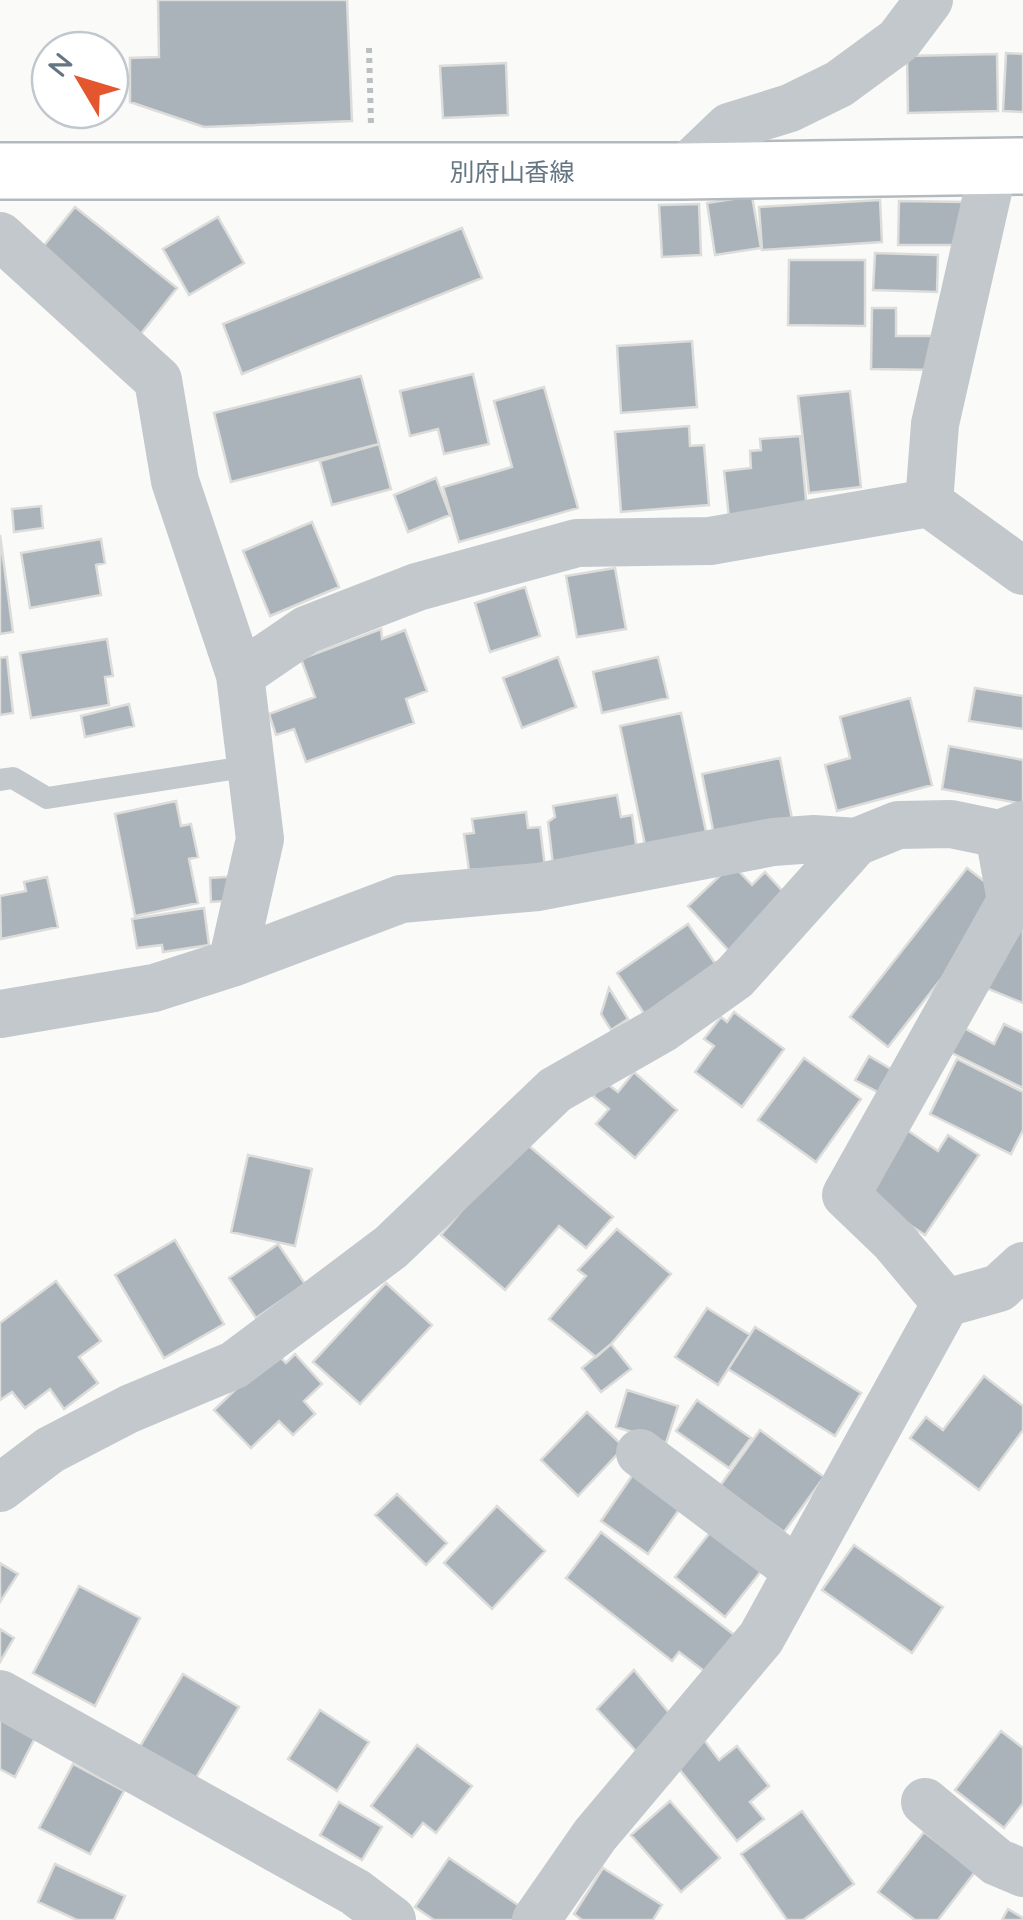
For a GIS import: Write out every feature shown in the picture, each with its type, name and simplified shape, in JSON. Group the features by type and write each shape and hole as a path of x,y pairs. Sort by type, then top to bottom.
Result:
{"main road":[{"name":"別府山香線","path":"0,172 683,171 1008,165"}],"street":[{"path":"683,171 729,127 790,108 839,84 899,40 929,0"},
{"path":"929,503 934,424 1008,165"},
{"path":"0,236 158,380 175,481 240,676 260,839 232,963"},
{"path":"240,676 306,630 416,587 577,543 710,540 929,503 1023,571"},
{"path":"0,1014 154,988 401,899 538,887 774,842 856,842 898,825 951,824 1011,830 1011,901 846,1194 946,1303"},
{"path":"0,1488 50,1450 248,1355 391,1247 554,1090 662,1029 735,977 856,842"},
{"path":"536,1920 595,1834 761,1638 946,1303 999,1288 1023,1266"},
{"path":"640,1453 796,1570"},
{"path":"0,1694 355,1892 392,1920"},
{"path":"925,1802 998,1862 1023,1874"}],"lane":[{"path":"0,780 13,778 47,798 251,766"}],"path":[{"path":"369,48 373,171"}],"building":[{"path":"158,0 347,0 352,121 204,127 130,102 130,58 159,57"},
{"path":"1006,53 1023,54 1023,112 1003,111"},
{"path":"997,54 998,111 908,113 907,56"},
{"path":"506,63 508,115 443,118 440,66"},
{"path":"752,196 761,248 715,255 707,203"},
{"path":"880,200 882,242 762,250 759,207"},
{"path":"899,201 965,202 965,245 898,245"},
{"path":"699,204 701,255 662,257 659,205"},
{"path":"75,207 177,288 140,335 38,253"},
{"path":"218,217 244,263 189,295 163,249"},
{"path":"462,228 482,278 242,374 223,324"},
{"path":"875,253 938,255 937,292 873,290"},
{"path":"789,260 865,260 865,326 788,325"},
{"path":"872,308 896,308 896,336 935,336 935,370 871,369"},
{"path":"692,341 697,407 621,413 617,346"},
{"path":"473,374 489,444 444,454 438,429 410,436 400,391"},
{"path":"361,376 379,444 231,482 214,413"},
{"path":"544,387 578,508 459,542 443,487 512,467 494,401"},
{"path":"850,391 861,487 809,493 798,396"},
{"path":"689,426 690,446 704,445 709,505 621,512 615,432"},
{"path":"800,436 807,510 729,518 724,471 751,468 750,451 761,450 760,439"},
{"path":"379,444 391,489 332,505 320,461"},
{"path":"436,478 450,515 408,532 394,495"},
{"path":"41,506 43,528 14,532 12,509"},
{"path":"312,522 339,587 270,616 243,551"},
{"path":"0,535 13,632 0,634"},
{"path":"101,539 105,563 96,565 101,595 30,608 21,553"},
{"path":"615,568 626,629 577,637 566,576"},
{"path":"525,587 540,636 490,652 475,603"},
{"path":"381,629 382,639 405,630 427,691 406,699 414,723 306,762 294,729 276,735 269,714 315,697 301,659"},
{"path":"107,639 113,676 105,677 109,705 31,718 20,653"},
{"path":"7,657 13,713 0,715 0,658"},
{"path":"558,657 576,707 522,728 503,678"},
{"path":"658,657 668,698 602,713 593,672"},
{"path":"975,688 1023,696 1023,729 969,721"},
{"path":"910,698 932,785 837,811 825,765 850,758 840,717"},
{"path":"129,704 134,726 85,737 81,716"},
{"path":"681,713 709,846 648,859 620,726"},
{"path":"949,746 1023,760 1023,804 942,789"},
{"path":"780,758 793,824 715,840 702,774"},
{"path":"617,795 621,817 632,815 637,851 553,865 548,822 555,817 553,806"},
{"path":"176,801 181,826 191,824 198,857 189,859 198,903 135,916 115,814"},
{"path":"526,812 528,828 540,827 545,867 469,870 464,834 474,833 472,819"},
{"path":"732,864 752,885 765,872 788,897 729,951 688,906"},
{"path":"967,868 1005,897 888,1047 850,1017"},
{"path":"240,876 242,900 211,902 210,878"},
{"path":"47,877 58,927 1,939 0,896 26,891 24,882"},
{"path":"204,908 209,945 163,952 162,945 137,948 132,919"},
{"path":"1023,923 1023,1003 981,986"},
{"path":"688,924 719,969 647,1018 617,973"},
{"path":"609,988 628,1019 611,1030 601,1014"},
{"path":"734,1012 784,1049 742,1107 695,1072 714,1046 704,1039 721,1017 727,1022"},
{"path":"1004,1024 1023,1033 1023,1088 950,1052 962,1027 994,1044"},
{"path":"869,1056 904,1077 891,1099 855,1080"},
{"path":"804,1058 861,1099 816,1162 758,1120"},
{"path":"957,1059 1023,1092 1023,1130 1011,1154 930,1114"},
{"path":"634,1072 677,1110 635,1158 596,1124 609,1109 593,1096 605,1082 618,1092"},
{"path":"907,1130 938,1151 948,1135 979,1155 925,1235 863,1194"},
{"path":"522,1140 613,1217 586,1248 559,1226 505,1290 441,1235"},
{"path":"248,1155 312,1169 295,1246 231,1232"},
{"path":"617,1229 671,1274 596,1357 549,1319 586,1276 578,1270"},
{"path":"175,1240 224,1324 164,1358 115,1275"},
{"path":"278,1244 305,1284 256,1318 229,1278"},
{"path":"56,1281 101,1341 79,1357 98,1383 64,1409 50,1389 25,1408 12,1392 0,1400 0,1323"},
{"path":"386,1283 432,1325 360,1404 313,1362"},
{"path":"707,1308 750,1335 718,1385 675,1357"},
{"path":"755,1327 861,1393 835,1436 728,1369"},
{"path":"611,1344 631,1369 601,1392 582,1368"},
{"path":"275,1352 286,1363 295,1354 322,1384 304,1401 315,1414 293,1435 279,1421 251,1448 214,1410"},
{"path":"984,1376 1023,1406 1023,1430 979,1490 910,1438 926,1417 943,1430"},
{"path":"627,1390 678,1406 666,1443 616,1427"},
{"path":"697,1400 751,1438 729,1468 676,1431"},
{"path":"587,1412 624,1447 578,1496 541,1460"},
{"path":"760,1430 824,1477 784,1532 720,1486"},
{"path":"634,1473 681,1507 648,1554 601,1521"},
{"path":"397,1494 447,1543 426,1565 375,1515"},
{"path":"497,1506 545,1551 492,1609 444,1563"},
{"path":"712,1530 762,1570 725,1617 675,1577"},
{"path":"601,1532 737,1637 708,1674 679,1652 672,1661 566,1578"},
{"path":"854,1545 943,1607 912,1653 822,1590"},
{"path":"0,1563 18,1574 0,1602"},
{"path":"79,1586 140,1618 95,1706 33,1673"},
{"path":"0,1629 14,1638 0,1662"},
{"path":"634,1670 670,1714 636,1751 597,1709"},
{"path":"183,1674 239,1707 194,1781 139,1748"},
{"path":"320,1710 369,1742 337,1791 288,1759"},
{"path":"0,1717 36,1736 15,1777 0,1769"},
{"path":"1001,1731 1023,1748 1023,1803 1004,1828 955,1790"},
{"path":"704,1740 719,1760 737,1746 769,1786 750,1802 764,1819 737,1841 675,1764"},
{"path":"417,1745 472,1786 436,1833 423,1823 412,1837 371,1806"},
{"path":"73,1764 124,1791 90,1854 39,1828"},
{"path":"670,1801 720,1858 681,1892 631,1835"},
{"path":"339,1802 382,1827 362,1860 320,1835"},
{"path":"802,1811 854,1884 803,1920 787,1920 741,1854"},
{"path":"924,1832 975,1872 938,1920 915,1920 878,1892"},
{"path":"449,1858 521,1907 513,1920 434,1920 415,1907"},
{"path":"55,1864 125,1896 114,1920 77,1920 38,1902"},
{"path":"603,1868 662,1905 653,1920 582,1920 574,1914"},
{"path":"1008,1909 1023,1918 1023,1920 1002,1920"}]}
